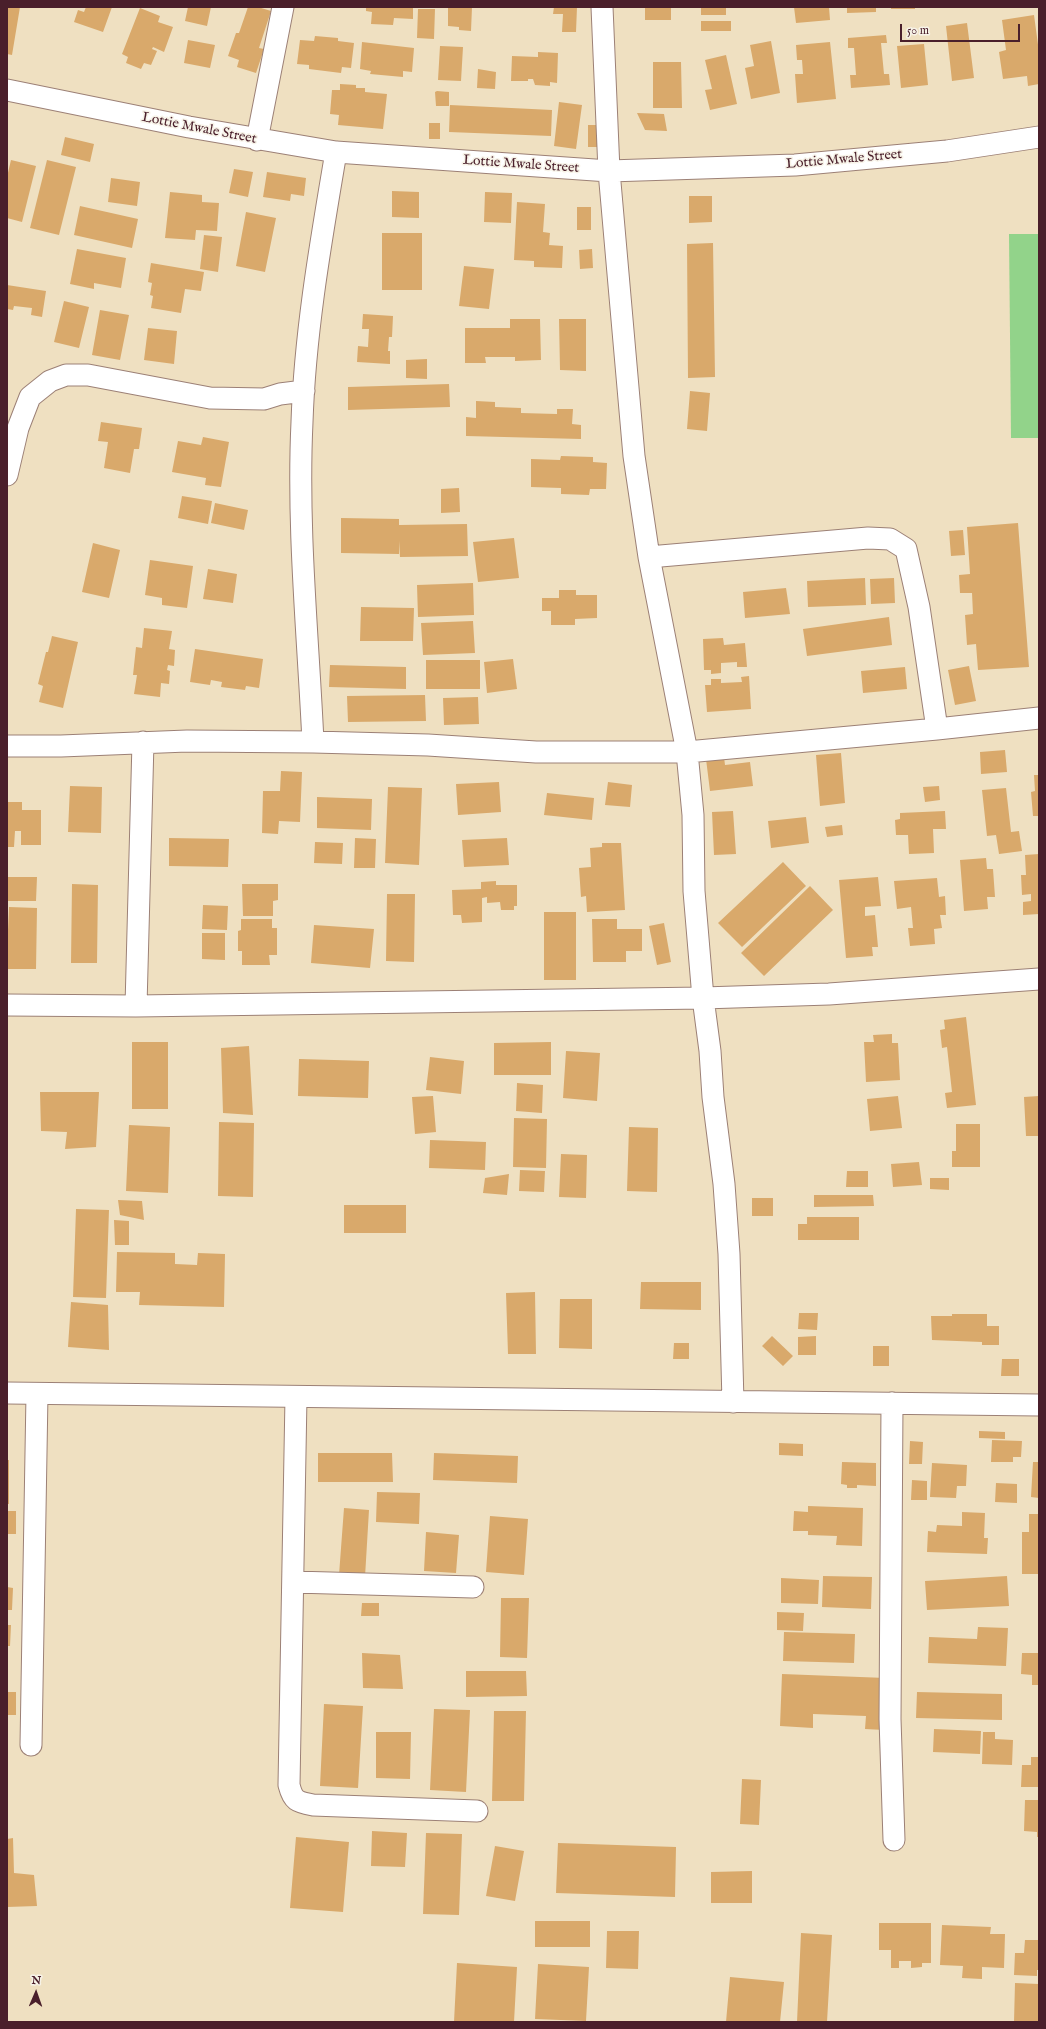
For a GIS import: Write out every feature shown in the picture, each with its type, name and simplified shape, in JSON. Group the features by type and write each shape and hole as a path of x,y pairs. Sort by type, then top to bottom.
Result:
{"street":[{"path":"258,140 283,7"},
{"path":"602,7 609,171 634,456 649,557 687,752 694,815 694,891 713,1097 724,1184 729,1254 733,1402"},
{"name":"Lottie Mwale Street","path":"7,90 258,140 336,152 609,171 794,166 947,151 1039,137"},
{"path":"313,742 301,510 302,422 319,253 336,152"},
{"path":"7,475 18,428 30,397 50,381 66,375 88,376 210,398 264,399 280,394 304,391"},
{"path":"649,557 868,538 890,539 906,549 919,607 937,729"},
{"path":"7,746 68,746 143,742 313,742 536,752 687,752 1039,718"},
{"path":"136,1006 143,742"},
{"path":"7,1005 136,1006 703,998 829,994 1039,980"},
{"path":"7,1393 1039,1405"},
{"path":"31,1744 37,1394"},
{"path":"296,1397 294,1582 289,1785 292,1796 299,1803 313,1805 477,1811"},
{"path":"892,1403 890,1719 894,1840"},
{"path":"294,1582 473,1587"}],"green space":[{"path":"1009,234 1039,234 1039,438 1011,438"}],"building":[{"path":"7,7 20,7 12,55 7,54"},
{"path":"86,7 112,7 103,32 74,22 78,10 84,12"},
{"path":"188,7 211,7 207,26 185,21"},
{"path":"248,7 258,7 271,11 259,48 264,49 256,73 237,67 239,60 228,56 236,33 239,33"},
{"path":"366,7 413,7 413,19 394,18 393,25 371,24 372,12 366,11"},
{"path":"448,7 472,7 471,31 459,30 459,27 448,26"},
{"path":"554,7 577,7 576,32 562,32 563,14 553,14"},
{"path":"645,7 671,7 671,20 645,20"},
{"path":"701,7 726,7 726,15 701,15"},
{"path":"794,7 829,7 830,20 796,23"},
{"path":"847,7 876,7 876,12 847,13"},
{"path":"891,7 915,7 915,9 891,9"},
{"path":"140,8 160,16 158,22 173,27 164,52 153,47 152,49 157,51 151,65 144,63 141,69 126,63 128,57 122,54"},
{"path":"418,9 435,9 434,39 417,38"},
{"path":"1034,15 1039,52 1039,84 1028,86 1027,76 1003,79 999,52 1006,50 1002,20"},
{"path":"701,21 731,21 731,31 701,31"},
{"path":"967,23 974,78 952,81 946,26"},
{"path":"886,35 887,43 881,43 884,74 889,74 890,85 851,88 850,75 856,75 854,48 848,48 848,38"},
{"path":"315,36 338,38 338,41 354,43 351,68 342,67 341,73 309,69 309,65 297,64 300,40 314,41"},
{"path":"188,40 215,45 210,68 184,63"},
{"path":"771,41 780,93 751,99 745,68 754,66 750,45"},
{"path":"362,42 414,48 412,72 403,71 403,77 370,74 371,71 360,69"},
{"path":"830,42 836,99 797,103 795,74 803,74 802,60 797,60 796,45"},
{"path":"924,44 928,85 901,88 897,46"},
{"path":"440,46 463,47 461,81 438,80"},
{"path":"538,52 558,53 557,83 550,82 550,86 535,85 533,79 528,79 528,81 511,81 512,56 538,57"},
{"path":"726,55 737,104 710,110 705,90 712,89 705,60"},
{"path":"653,62 681,62 682,108 653,108"},
{"path":"478,69 496,72 495,89 477,88"},
{"path":"340,84 356,85 356,88 365,88 365,92 387,94 383,129 338,125 339,115 330,114 332,90 340,90"},
{"path":"435,92 449,92 449,106 436,106"},
{"path":"559,102 582,105 576,149 554,146"},
{"path":"450,105 552,110 551,136 449,132"},
{"path":"637,113 664,114 667,131 645,130"},
{"path":"429,123 440,123 440,139 429,139"},
{"path":"588,125 597,125 597,147 588,147"},
{"path":"65,137 94,144 90,162 61,155"},
{"path":"11,160 36,166 22,222 7,218 7,177"},
{"path":"47,160 76,167 59,235 30,228"},
{"path":"234,169 253,172 248,197 229,193"},
{"path":"267,172 306,178 304,196 291,194 290,201 263,197"},
{"path":"111,178 140,182 137,206 108,202"},
{"path":"392,191 419,192 419,218 392,217"},
{"path":"170,192 202,195 202,202 219,203 217,231 196,230 195,240 165,238"},
{"path":"485,192 512,193 511,223 484,222"},
{"path":"689,196 712,196 712,222 689,223"},
{"path":"517,202 545,204 543,232 550,233 549,245 563,246 562,268 534,267 534,261 514,260"},
{"path":"80,206 138,219 132,248 74,235"},
{"path":"577,207 591,207 591,230 577,230"},
{"path":"246,212 276,218 265,272 236,266"},
{"path":"382,233 422,233 422,290 382,290"},
{"path":"204,235 222,237 218,272 200,269"},
{"path":"713,243 715,377 688,378 687,244"},
{"path":"77,249 126,258 121,288 94,283 94,289 70,284"},
{"path":"592,249 593,268 580,269 579,250"},
{"path":"151,263 204,272 201,291 185,289 181,313 151,308 153,296 150,295 152,283 148,282"},
{"path":"464,266 494,269 489,309 459,306"},
{"path":"7,285 46,291 42,317 31,315 32,308 14,306 13,310 7,309"},
{"path":"64,301 89,307 79,348 54,342"},
{"path":"100,310 129,315 120,360 92,355"},
{"path":"363,314 393,316 392,337 389,337 388,351 390,351 390,364 357,362 358,346 368,347 369,329 362,329"},
{"path":"510,319 540,319 541,360 515,361 515,357 485,357 486,363 465,363 465,328 510,328"},
{"path":"559,319 586,319 586,371 560,370"},
{"path":"148,328 177,331 174,364 144,360"},
{"path":"427,359 427,379 406,378 406,360"},
{"path":"449,384 450,407 348,410 348,387"},
{"path":"690,391 710,393 707,431 687,429"},
{"path":"476,401 495,402 495,407 521,408 521,413 557,414 557,409 573,409 572,424 581,425 581,439 466,436 466,417 476,418"},
{"path":"101,422 142,428 139,449 134,449 130,473 104,468 108,442 98,441"},
{"path":"203,437 229,442 221,487 205,485 206,478 172,472 178,441 201,445"},
{"path":"561,456 593,457 593,462 607,463 606,489 590,489 589,495 561,494 561,488 531,487 531,459 560,460"},
{"path":"459,488 460,512 441,513 441,489"},
{"path":"182,496 212,501 208,524 178,518"},
{"path":"215,503 248,510 244,530 211,523"},
{"path":"341,518 399,519 399,525 467,524 468,556 400,557 399,541 399,554 341,553"},
{"path":"1018,523 1029,667 978,670 976,644 967,645 965,615 973,614 972,593 960,593 959,575 970,574 967,527"},
{"path":"963,530 965,555 951,556 949,531"},
{"path":"514,538 519,578 478,582 473,542"},
{"path":"93,543 120,550 109,598 82,592"},
{"path":"150,560 193,566 187,608 162,605 162,598 145,595"},
{"path":"208,569 237,574 233,603 203,599"},
{"path":"865,578 866,605 808,607 807,581"},
{"path":"894,578 895,603 871,604 870,579"},
{"path":"473,583 474,615 418,617 417,585"},
{"path":"786,588 790,614 745,618 743,592"},
{"path":"559,590 576,590 576,595 597,595 597,618 575,619 575,625 551,625 551,611 542,611 542,598 559,598"},
{"path":"361,607 414,608 413,641 360,641"},
{"path":"889,617 892,645 807,656 803,629"},
{"path":"473,621 475,653 423,655 421,623"},
{"path":"144,628 172,631 169,649 175,650 174,666 168,665 167,670 170,671 169,684 161,683 160,697 134,694 137,675 133,675 136,647 142,648"},
{"path":"52,636 78,642 63,708 39,702 43,686 38,684 46,652 48,652"},
{"path":"723,638 724,645 745,643 747,667 737,667 737,662 721,663 721,673 711,674 711,670 704,670 703,639"},
{"path":"195,649 263,659 259,688 246,686 245,690 221,687 222,682 211,680 210,685 190,682"},
{"path":"513,659 517,689 487,693 484,662"},
{"path":"426,660 480,660 480,689 426,689"},
{"path":"330,665 406,667 406,689 329,687"},
{"path":"969,666 976,701 955,705 948,670"},
{"path":"905,667 907,689 863,693 861,671"},
{"path":"749,676 751,709 707,712 705,685 711,685 711,679 721,679 721,683 742,682 741,677"},
{"path":"425,695 426,721 348,722 347,696"},
{"path":"478,697 479,724 444,725 443,698"},
{"path":"1005,750 1007,772 981,774 980,752"},
{"path":"841,753 845,803 820,806 816,755"},
{"path":"724,757 725,765 750,762 753,786 710,791 706,759"},
{"path":"281,771 302,772 300,822 279,821 278,834 262,833 263,791 280,791"},
{"path":"1034,775 1039,775 1039,816 1033,816 1031,792 1035,791"},
{"path":"499,782 501,812 458,815 456,784"},
{"path":"608,782 632,785 630,807 605,805"},
{"path":"70,786 102,787 101,833 68,832"},
{"path":"939,786 940,800 925,802 923,787"},
{"path":"388,787 422,788 419,865 385,863"},
{"path":"1006,788 1011,832 1019,831 1022,851 999,854 996,835 987,836 982,790"},
{"path":"547,793 594,798 592,820 544,815"},
{"path":"317,797 372,799 371,830 317,828"},
{"path":"7,802 22,802 22,810 41,810 41,845 21,845 21,831 15,831 14,847 7,847"},
{"path":"733,811 736,854 714,855 712,812"},
{"path":"945,811 946,829 933,829 934,853 909,854 908,835 896,835 895,820 900,819 900,813"},
{"path":"806,817 809,843 771,848 768,821"},
{"path":"842,825 843,835 827,837 825,827"},
{"path":"169,838 229,839 228,867 169,866"},
{"path":"355,838 376,839 375,868 354,868"},
{"path":"507,838 509,865 464,867 462,840"},
{"path":"315,842 343,843 342,864 314,863"},
{"path":"602,843 621,843 625,910 587,912 586,896 581,897 579,868 591,867 590,848 602,847"},
{"path":"1039,854 1039,914 1023,915 1023,902 1031,901 1031,894 1022,895 1021,875 1026,875 1025,855"},
{"path":"986,858 987,869 993,869 995,897 987,897 988,909 964,911 960,860"},
{"path":"783,862 806,886 742,947 718,923"},
{"path":"7,877 37,877 36,901 7,901"},
{"path":"878,877 881,906 865,907 865,916 875,915 878,947 872,947 873,956 846,958 839,880"},
{"path":"937,878 939,897 945,896 946,915 940,915 942,928 934,929 935,944 910,946 908,928 913,928 911,907 897,909 894,881"},
{"path":"496,881 496,885 517,885 517,906 514,906 514,910 501,910 500,902 487,903 487,897 482,898 482,922 462,923 461,915 453,915 452,890 481,889 481,882"},
{"path":"72,884 98,885 97,963 71,963"},
{"path":"242,884 278,884 278,900 273,901 273,916 243,916"},
{"path":"810,886 833,910 764,976 741,953"},
{"path":"387,894 415,894 414,962 386,961"},
{"path":"203,905 228,906 227,930 202,929"},
{"path":"9,907 37,908 36,969 8,969 7,930"},
{"path":"544,912 576,912 576,980 544,980"},
{"path":"241,919 272,919 272,928 277,928 277,955 269,955 270,965 242,965 242,951 238,951 238,931 241,930"},
{"path":"592,919 617,919 617,929 642,929 642,951 626,951 626,962 593,962"},
{"path":"664,923 671,962 657,965 649,926"},
{"path":"314,925 374,929 370,968 311,963"},
{"path":"202,933 225,933 225,960 202,959"},
{"path":"966,1017 976,1105 947,1108 945,1093 952,1092 947,1047 942,1048 940,1030 945,1029 944,1020"},
{"path":"892,1034 892,1043 898,1043 900,1080 866,1082 864,1042 874,1042 873,1035"},
{"path":"132,1042 168,1042 168,1109 132,1109"},
{"path":"551,1042 551,1075 494,1075 494,1043"},
{"path":"249,1046 253,1115 223,1113 221,1048"},
{"path":"566,1051 600,1053 597,1101 563,1098"},
{"path":"430,1057 464,1061 461,1094 426,1090"},
{"path":"299,1059 369,1061 368,1098 298,1096"},
{"path":"517,1083 543,1085 542,1113 516,1111"},
{"path":"40,1092 99,1092 96,1147 65,1149 67,1132 41,1131"},
{"path":"433,1096 436,1132 415,1134 412,1097"},
{"path":"898,1096 902,1128 870,1131 867,1099"},
{"path":"1039,1096 1039,1136 1026,1136 1024,1097"},
{"path":"514,1118 547,1119 546,1168 513,1167"},
{"path":"219,1122 254,1123 253,1197 218,1196"},
{"path":"956,1124 980,1124 980,1167 952,1167 952,1151 956,1151"},
{"path":"129,1125 170,1127 168,1193 126,1191"},
{"path":"629,1127 658,1128 657,1192 627,1191"},
{"path":"430,1140 486,1142 485,1170 429,1168"},
{"path":"561,1154 587,1155 586,1198 559,1197"},
{"path":"919,1162 922,1185 893,1187 891,1164"},
{"path":"520,1170 545,1171 544,1192 519,1191"},
{"path":"847,1171 868,1171 868,1187 846,1187"},
{"path":"509,1174 507,1195 483,1193 485,1178"},
{"path":"930,1178 949,1178 949,1190 930,1189"},
{"path":"814,1195 873,1195 874,1206 814,1207"},
{"path":"752,1198 773,1198 773,1216 752,1216"},
{"path":"118,1200 142,1201 144,1220 120,1215"},
{"path":"344,1205 406,1205 406,1233 344,1233"},
{"path":"76,1209 109,1210 106,1298 73,1297"},
{"path":"807,1217 859,1217 859,1240 798,1240 798,1224 807,1224"},
{"path":"114,1220 129,1221 129,1245 115,1245"},
{"path":"117,1252 175,1253 175,1264 197,1265 198,1253 225,1254 224,1307 139,1305 140,1292 116,1292"},
{"path":"641,1282 701,1282 701,1310 640,1309"},
{"path":"535,1292 536,1354 508,1354 506,1293"},
{"path":"560,1299 592,1299 592,1349 559,1348"},
{"path":"71,1302 108,1305 109,1350 68,1347"},
{"path":"799,1313 818,1313 817,1330 798,1329"},
{"path":"952,1314 987,1314 987,1326 999,1326 999,1345 982,1345 982,1342 932,1340 931,1316 952,1316"},
{"path":"772,1336 793,1356 783,1366 762,1346"},
{"path":"816,1336 816,1355 798,1355 798,1337"},
{"path":"674,1343 689,1343 689,1359 673,1359"},
{"path":"873,1346 889,1346 889,1366 873,1366"},
{"path":"1002,1359 1019,1359 1019,1376 1001,1376"},
{"path":"979,1431 1005,1432 1005,1439 979,1438"},
{"path":"992,1440 1022,1441 1021,1457 1013,1457 1013,1462 991,1462"},
{"path":"910,1441 923,1442 922,1464 909,1464"},
{"path":"779,1443 803,1444 803,1456 779,1455"},
{"path":"318,1453 392,1453 393,1482 318,1482"},
{"path":"434,1453 518,1456 517,1483 433,1480"},
{"path":"7,1460 9,1460 9,1504 7,1504"},
{"path":"842,1462 876,1463 876,1486 857,1485 857,1488 847,1488 847,1485 841,1484"},
{"path":"1033,1462 1039,1462 1039,1498 1031,1497"},
{"path":"932,1463 967,1465 966,1486 957,1486 956,1498 930,1497"},
{"path":"912,1480 927,1481 927,1500 911,1500"},
{"path":"996,1483 1017,1484 1017,1503 995,1502"},
{"path":"377,1492 420,1493 419,1524 376,1522"},
{"path":"808,1506 863,1508 862,1546 836,1545 837,1536 808,1535 808,1531 793,1531 794,1511 808,1512"},
{"path":"344,1508 369,1510 365,1577 339,1575"},
{"path":"7,1511 16,1511 16,1534 7,1534"},
{"path":"962,1512 985,1513 984,1538 988,1538 987,1554 927,1552 928,1531 936,1532 937,1525 962,1526"},
{"path":"1029,1514 1039,1514 1039,1574 1022,1574 1022,1532 1029,1532"},
{"path":"490,1516 528,1519 524,1575 486,1572"},
{"path":"426,1532 459,1535 456,1573 424,1571"},
{"path":"823,1576 872,1577 871,1609 822,1607"},
{"path":"1007,1576 1009,1606 927,1610 925,1581"},
{"path":"781,1578 819,1580 818,1604 781,1603"},
{"path":"7,1587 13,1588 12,1610 7,1610"},
{"path":"501,1598 529,1598 527,1658 500,1657"},
{"path":"362,1603 379,1603 379,1616 361,1616"},
{"path":"777,1612 804,1613 803,1631 777,1630"},
{"path":"7,1625 11,1625 10,1646 7,1646"},
{"path":"978,1627 1008,1628 1006,1666 928,1663 929,1637 977,1639"},
{"path":"784,1632 855,1634 854,1663 783,1661"},
{"path":"362,1653 400,1655 403,1689 363,1688"},
{"path":"1022,1653 1039,1653 1039,1685 1032,1685 1032,1675 1021,1674"},
{"path":"466,1671 526,1671 527,1696 466,1697"},
{"path":"782,1674 886,1678 884,1730 865,1729 866,1716 813,1714 813,1728 780,1726"},
{"path":"7,1692 16,1692 16,1715 7,1715"},
{"path":"917,1692 1002,1694 1002,1720 916,1718"},
{"path":"324,1704 363,1706 358,1788 320,1786"},
{"path":"434,1709 470,1710 466,1792 430,1790"},
{"path":"494,1711 526,1711 524,1801 492,1801"},
{"path":"934,1729 981,1731 980,1754 933,1752"},
{"path":"376,1732 411,1732 410,1779 376,1778"},
{"path":"983,1732 995,1732 995,1739 1013,1740 1012,1765 982,1764"},
{"path":"1031,1757 1039,1757 1039,1787 1021,1787 1022,1765 1031,1765"},
{"path":"742,1779 761,1780 759,1825 740,1824"},
{"path":"1025,1800 1039,1800 1039,1837 1037,1837 1037,1832 1024,1831"},
{"path":"372,1831 407,1833 405,1867 371,1866"},
{"path":"426,1833 462,1834 459,1915 423,1914"},
{"path":"296,1837 349,1842 343,1912 290,1908"},
{"path":"13,1838 14,1873 34,1875 37,1906 7,1907 7,1839"},
{"path":"558,1843 676,1847 675,1897 556,1893"},
{"path":"495,1846 524,1851 515,1901 486,1896"},
{"path":"752,1871 752,1903 711,1903 711,1872"},
{"path":"535,1921 590,1921 590,1947 535,1947"},
{"path":"879,1923 931,1923 931,1963 922,1963 922,1967 911,1968 911,1961 899,1961 899,1968 891,1968 891,1950 879,1950"},
{"path":"942,1925 991,1927 990,1934 1005,1934 1004,1968 982,1967 982,1979 962,1978 963,1966 940,1965"},
{"path":"607,1931 639,1931 638,1969 606,1968"},
{"path":"801,1933 832,1935 827,2022 797,2022"},
{"path":"1025,1940 1039,1940 1039,1970 1037,1970 1037,1976 1014,1975 1015,1953 1024,1953"},
{"path":"457,1963 517,1967 514,2022 454,2022"},
{"path":"538,1964 589,1967 586,2021 535,2019"},
{"path":"730,1977 784,1982 780,2022 726,2022"},
{"path":"1015,1983 1039,1984 1039,2022 1014,2022"}]}
